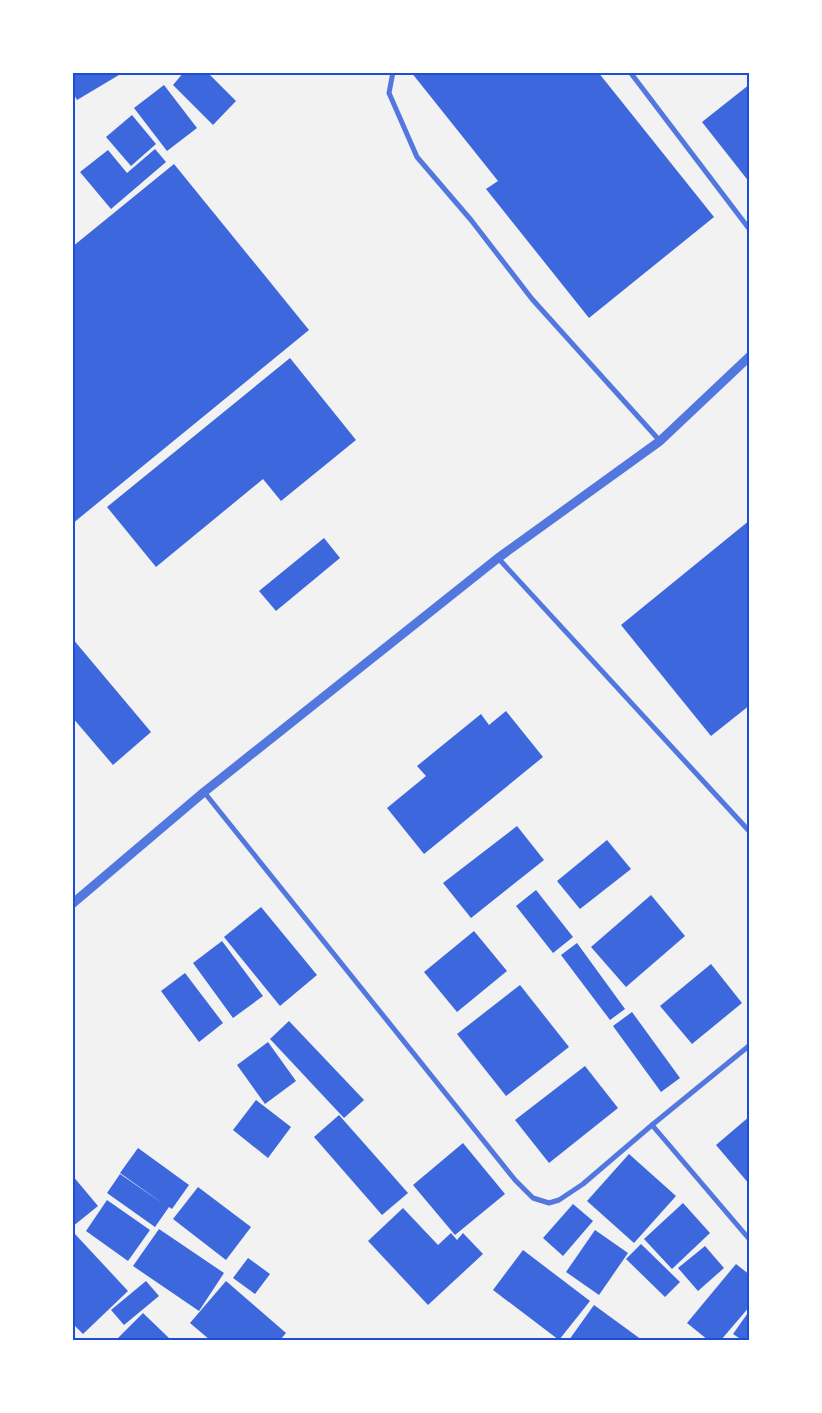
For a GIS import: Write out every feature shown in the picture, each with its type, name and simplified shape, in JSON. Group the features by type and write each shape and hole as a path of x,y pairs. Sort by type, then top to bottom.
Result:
{"street":[{"path":"393,72 389,93 417,157 471,220 532,299 660,441"},
{"path":"630,72 750,230"},
{"path":"72,904 204,792 498,558 660,441 750,356"},
{"path":"498,558 750,832"},
{"path":"204,792 515,1180 533,1198 549,1203 559,1200 583,1184 750,1045"},
{"path":"652,1125 750,1240"}],"building":[{"path":"72,72 124,72 77,100 72,91"},
{"path":"184,72 207,72 236,101 213,125 173,85"},
{"path":"411,72 598,72 714,217 589,318 486,189 498,181"},
{"path":"750,84 750,183 702,122"},
{"path":"164,85 197,128 167,151 134,108"},
{"path":"132,115 156,144 131,166 106,137"},
{"path":"155,149 166,162 111,209 80,172 108,150 127,173"},
{"path":"174,164 309,330 72,524 72,247"},
{"path":"290,358 356,440 281,501 263,479 156,567 107,507"},
{"path":"750,520 750,705 711,736 621,625"},
{"path":"324,538 340,558 276,611 259,591"},
{"path":"72,638 151,732 113,765 72,717"},
{"path":"506,711 543,757 424,854 387,808 426,776 417,766 481,714 489,725"},
{"path":"517,826 544,860 471,918 443,883"},
{"path":"607,840 631,869 580,909 557,881"},
{"path":"536,890 573,937 553,953 516,906"},
{"path":"651,895 685,936 626,987 591,947"},
{"path":"261,907 317,975 280,1006 224,937"},
{"path":"474,931 507,971 457,1012 424,972"},
{"path":"222,941 263,996 233,1018 193,963"},
{"path":"577,943 625,1009 610,1020 561,955"},
{"path":"711,964 742,1003 692,1044 660,1006"},
{"path":"185,973 223,1023 199,1042 161,991"},
{"path":"520,985 569,1047 506,1096 457,1034"},
{"path":"632,1012 680,1078 661,1092 613,1026"},
{"path":"289,1021 364,1100 344,1118 270,1039"},
{"path":"268,1042 296,1081 265,1104 237,1065"},
{"path":"585,1066 618,1108 549,1163 515,1120"},
{"path":"256,1100 291,1127 268,1158 233,1130"},
{"path":"339,1115 408,1193 382,1215 314,1137"},
{"path":"750,1116 750,1185 716,1145"},
{"path":"463,1143 505,1194 455,1235 413,1185"},
{"path":"138,1148 189,1185 172,1209 169,1207 155,1227 107,1193 120,1174 165,1205 120,1173"},
{"path":"629,1154 676,1196 634,1243 587,1201"},
{"path":"72,1175 98,1206 72,1227"},
{"path":"198,1187 251,1227 226,1260 173,1219"},
{"path":"107,1200 150,1230 128,1261 86,1231"},
{"path":"683,1203 710,1233 672,1269 644,1239"},
{"path":"573,1204 593,1221 563,1256 543,1238"},
{"path":"403,1208 438,1245 451,1233 457,1240 463,1233 483,1254 428,1305 368,1241"},
{"path":"159,1229 224,1273 199,1311 133,1266"},
{"path":"595,1230 628,1253 599,1295 566,1272"},
{"path":"75,1234 128,1291 83,1334 72,1323 72,1237"},
{"path":"641,1244 680,1282 665,1297 626,1259"},
{"path":"705,1246 724,1268 698,1291 678,1268"},
{"path":"523,1250 590,1301 559,1340 493,1290"},
{"path":"248,1258 270,1274 255,1294 233,1278"},
{"path":"736,1264 750,1275 750,1306 721,1340 708,1340 687,1323"},
{"path":"146,1281 159,1296 124,1325 111,1310"},
{"path":"226,1281 286,1333 280,1340 210,1340 190,1323"},
{"path":"594,1305 642,1340 569,1340"},
{"path":"750,1310 750,1340 742,1340 733,1334"},
{"path":"143,1313 171,1340 116,1340"}]}
